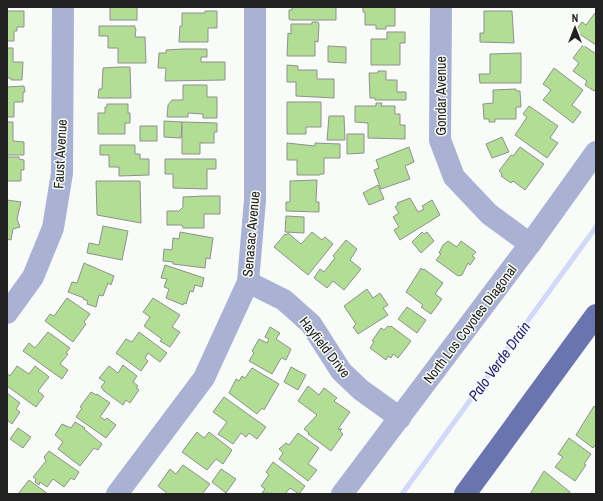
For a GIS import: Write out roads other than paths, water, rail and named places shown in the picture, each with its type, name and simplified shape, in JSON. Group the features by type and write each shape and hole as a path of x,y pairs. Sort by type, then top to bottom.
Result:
{"main road":[{"path":"465,494 596,315"}],"street":[{"name":"Faust Avenue","path":"7,313 33,277 53,228 62,173 63,7"},
{"name":"Senasac Avenue","path":"117,494 204,378 248,282 255,200 255,7"},
{"name":"Gondar Avenue","path":"441,7 440,140 445,154 454,177 489,214 530,244"},
{"name":"North Los Coyotes Diagonal","path":"342,494 530,244 596,152"},
{"name":"Hayfield Drive","path":"248,282 284,300 311,324 341,371 361,390 400,418"}],"waterway":[{"name":"Palo Verde Drain","path":"402,494 596,227"}]}
